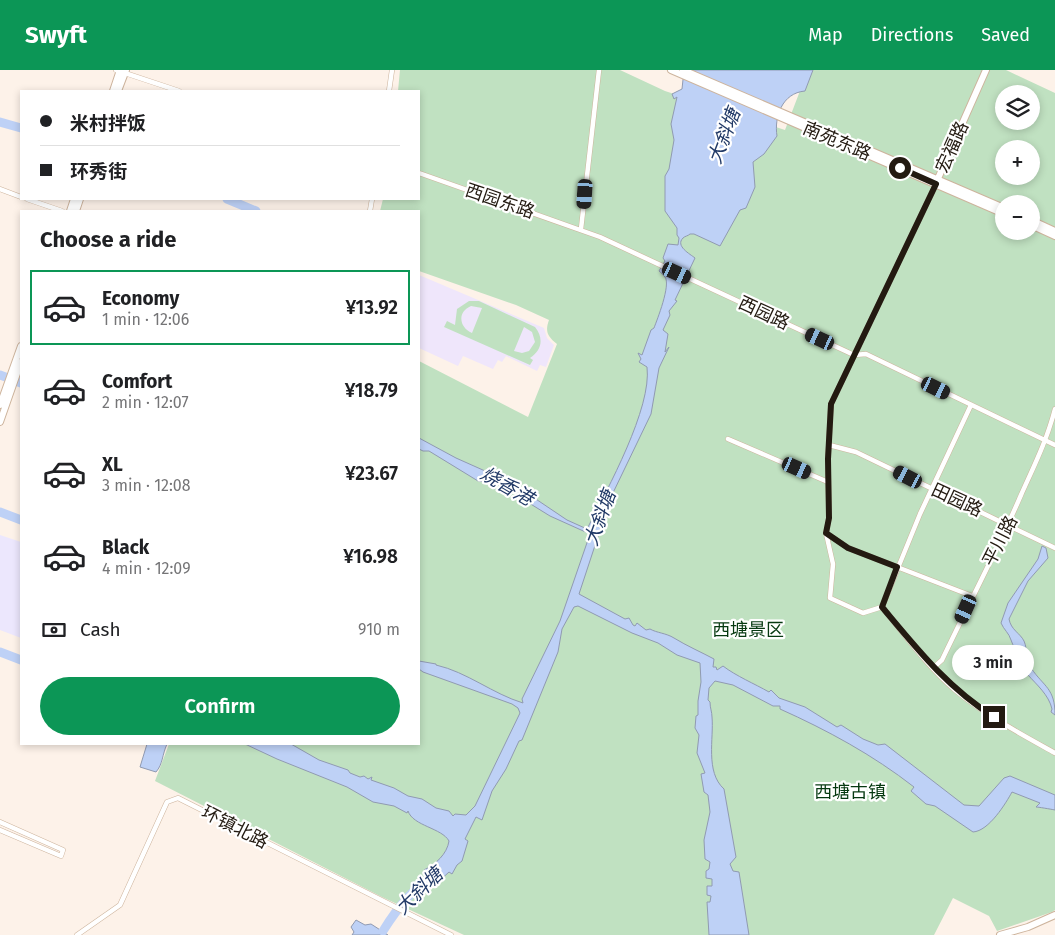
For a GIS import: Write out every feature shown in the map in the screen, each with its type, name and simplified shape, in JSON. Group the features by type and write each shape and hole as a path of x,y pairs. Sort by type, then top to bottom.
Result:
{"main road":[{"name":"南苑东路","path":"670,70 825,133"},
{"name":"南苑东路","path":"683,70 937,182 995,210"},
{"name":"宏福路","path":"937,182 986,70"},
{"path":"117,90 121,71"},
{"name":"南苑东路","path":"937,182 995,205"},
{"path":"1040,224 1055,231"},
{"path":"1040,229 1055,236"},
{"path":"0,406 19,362"},
{"path":"0,422 8,390"},
{"path":"1000,935 1028,927 1055,915"}],"street":[{"path":"389,90 392,70"},
{"path":"581,229 599,70"},
{"path":"121,71 176,90"},
{"name":"西园东路","path":"420,173 581,229"},
{"name":"宏福路","path":"882,607 863,613 830,598 833,564 826,533 829,518 828,482 831,404 937,182"},
{"path":"0,189 20,197"},
{"path":"30,200 59,210"},
{"name":"西园路","path":"581,229 854,356 866,354 1055,445"},
{"path":"971,405 897,567 882,607 933,668 956,690 978,706 1055,753"},
{"name":"平川路","path":"933,668 942,660 1008,526 1046,441 1055,410"},
{"path":"728,439 828,482"},
{"name":"田园路","path":"829,445 856,452 1055,548"},
{"path":"826,533 848,548 972,596"},
{"name":"环镇北路","path":"77,935 120,905 167,802 178,798 451,935"},
{"path":"0,822 63,850 61,856 0,830"}],"shaded area":[{"path":"420,275 544,328 547,338 554,345 546,367 540,365 537,371 506,356 502,362 498,360 493,369 463,356 458,366 420,348"},
{"path":"0,535 20,542 20,638 0,630"}],"green space":[{"name":"西塘景区","path":"400,70 620,70 665,91 785,130 808,70 1006,70 1038,85 995,85 995,130 1040,130 1040,86 1055,93 1055,910 997,931 989,916 953,898 934,935 464,935 382,897 155,781 169,745 420,745 420,362 528,417 557,344 548,333 549,320 516,305 420,271 420,210 380,210 383,200 420,200 420,90 398,90"},
{"path":"469,301 479,301 535,327 541,340 539,348 530,358 533,360 530,365 444,327 447,321 455,325 457,309","holes":["471,306 482,308 472,333 464,327 461,320 463,312","524,327 532,332 535,342 529,351 522,353 514,351"]}],"water":[{"path":"684,70 813,70 805,91 790,96 781,107 777,121 777,136 764,154 753,162 755,187 746,208 740,210 720,246 694,234 690,234 681,241 684,250 695,258 675,300 677,301 669,311 670,315 663,330 668,334 665,352 669,347 659,368 651,414 611,497 579,594 625,619 629,618 635,626 637,623 646,630 650,629 668,635 714,659 713,667 716,667 717,670 723,666 769,692 771,690 779,698 805,707 837,727 841,725 863,739 878,745 885,744 964,805 979,806 1004,778 1010,776 1055,795 1055,810 1036,807 1040,803 1012,792 991,822 973,832 935,806 926,804 911,791 914,787 882,764 849,744 780,709 780,706 773,706 733,685 715,681 709,688 708,700 712,715 712,764 714,774 724,789 736,857 730,864 733,871 739,872 749,935 709,935 707,902 710,902 711,896 707,895 707,886 712,886 712,879 706,878 706,871 709,869 710,862 705,859 704,840 710,812 708,795 704,792 701,774 705,773 697,753 699,735 695,728 701,682 700,663 677,655 658,643 632,633 578,606 574,607 562,629 558,652 522,740 519,741 506,769 492,791 482,820 476,817 465,839 468,841 462,861 457,865 452,874 449,872 437,883 424,870 437,862 448,846 449,841 440,833 421,824 408,811 407,813 394,806 373,802 347,787 247,745 293,745 319,760 348,770 350,773 360,777 364,776 368,779 372,777 371,780 394,788 408,796 422,799 436,808 449,811 453,816 455,814 466,815 475,806 520,713 518,708 512,704 423,672 420,670 420,661 447,668 523,703 522,699 560,621 590,534 550,516 529,503 525,497 516,491 488,478 485,482 478,481 429,451 420,450 420,439 456,458 512,483 567,520 587,529 627,448 643,404 647,384 647,367 639,362 641,359 638,353 642,355 663,302 666,281 659,271 665,261 663,258 668,244 678,245 677,228 665,211 665,176 669,169 674,140 671,124 677,97 674,99 672,94 682,89"},
{"path":"1042,546 1046,548 1048,558 1028,581 1009,619 1024,641 1031,668 1051,693 1055,706 1055,715 1051,712 1052,709 1045,694 1022,667 1010,638 1001,623 1008,603 1038,559"},
{"path":"147,745 167,745 160,766 156,772 140,767"},
{"path":"356,920 365,925 371,924 388,935 352,935 354,932 351,927"}],"waterway":[{"path":"0,122 20,128"},
{"path":"229,200 254,210"},
{"name":"烧香港","path":"0,375 20,383"},
{"path":"0,512 20,520"},
{"path":"0,652 20,660"},
{"name":"大斜塘","path":"383,931 408,897 440,870"}],"route":[{"path":"900,168 936,184 831,404 828,459 829,518 826,533 848,548 897,567 882,607 925,660 941,676 956,690 994,717"}],"park label":[{"name":"西塘古镇","path":"850,792"}]}
